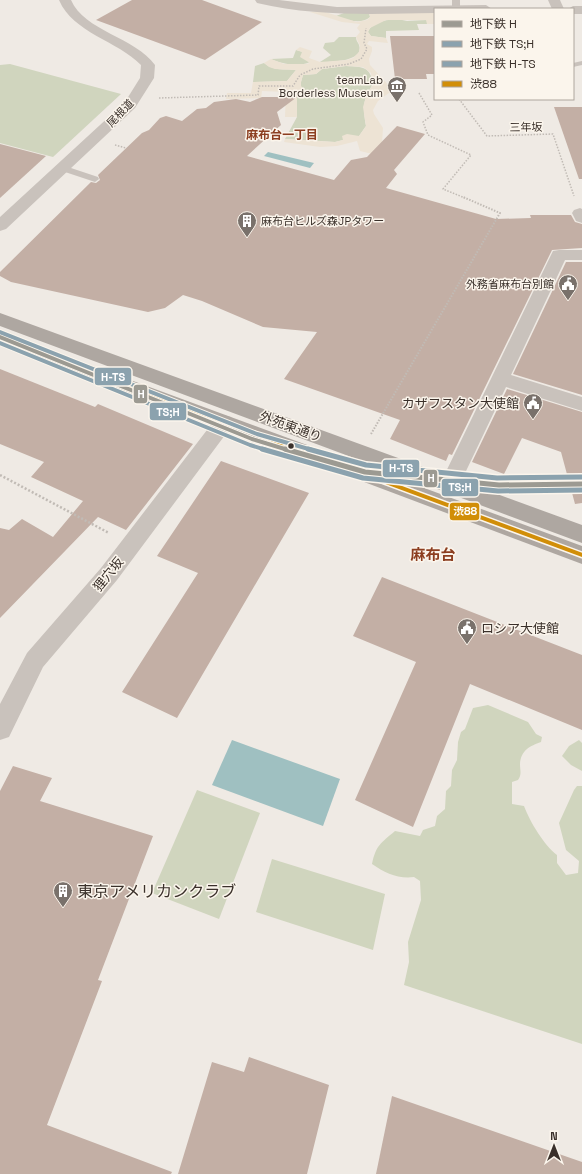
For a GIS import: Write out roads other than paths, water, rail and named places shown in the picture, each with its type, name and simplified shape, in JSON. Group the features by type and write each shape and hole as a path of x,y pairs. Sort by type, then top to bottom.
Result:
{"main road":[{"name":"外苑東通り","path":"0,319 582,534"},
{"name":"外苑東通り","path":"0,338 582,555"}],"street":[{"name":"尾根道","path":"0,226 130,105 147,78 148,64 134,52 80,19 65,4 65,0"},
{"path":"261,0 290,6 337,11 434,9"},
{"path":"450,484 559,255 582,255"},
{"path":"500,378 582,404"},
{"name":"狸穴坂","path":"0,730 35,660 109,574 224,422"}],"lane":[{"path":"456,0 456,8"},
{"path":"62,168 95,179"}],"water":[{"path":"268,152 314,163 310,168 264,156"},
{"path":"232,740 340,779 323,826 212,785"}],"metro line":[{"name":"H-TS","path":"0,332 257,434 366,465 497,478 582,477"},
{"name":"H","path":"0,337 252,439 365,472 499,485 582,484"},
{"name":"TS;H","path":"0,343 250,445 363,478 498,491 582,490"}],"place":[{"name":"teamLab Borderless Museum","path":"397,103"},
{"name":"麻布台ヒルズ森JPタワー","path":"247,238"},
{"name":"外務省麻布台別館","path":"568,301"},
{"name":"カザフスタン大使館","path":"533,420"},
{"name":"ロシア大使館","path":"467,645"},
{"name":"東京アメリカンクラブ","path":"63,908"}],"district":[{"name":"麻布台一丁目","path":"282,135"},
{"name":"麻布台","path":"433,555"}]}
